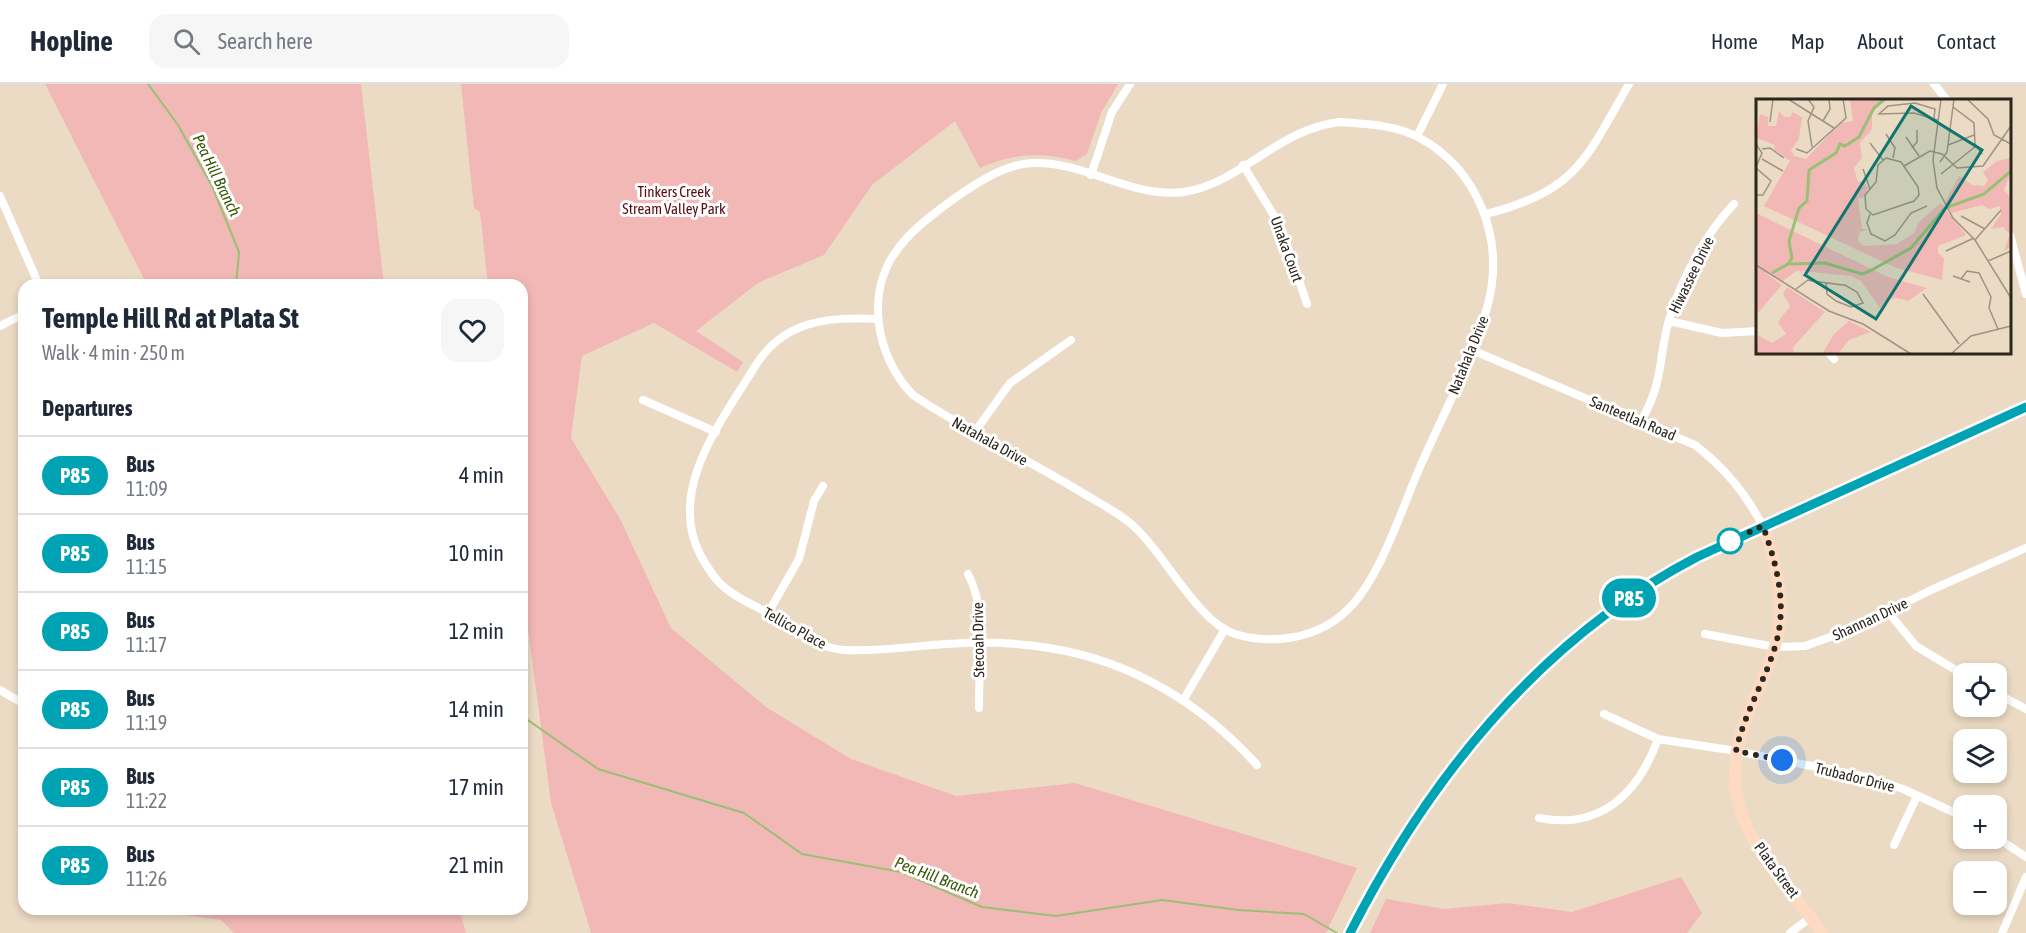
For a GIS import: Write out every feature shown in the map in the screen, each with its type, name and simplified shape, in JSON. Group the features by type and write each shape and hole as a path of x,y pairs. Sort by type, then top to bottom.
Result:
{"main road":[{"path":"1350,933 1388,860 1424,805 1461,756 1518,690 1581,634 1648,585 1697,557 2026,407"},
{"name":"Plata Street","path":"1763,526 1776,562 1781,588 1781,611 1775,647 1742,724 1736,751 1736,791 1749,830 1760,850 1822,933"}],"street":[{"path":"1091,175 1112,112 1130,84"},
{"path":"1417,136 1443,84"},
{"path":"1486,214 1512,207 1538,196 1575,172 1589,154 1629,84"},
{"path":"1936,85 1946,99"},
{"name":"Natahala Drive","path":"1327,124 1367,124 1417,136 1444,155 1460,170 1486,214 1492,262 1491,287 1472,350 1385,548 1355,601 1329,624 1302,636 1264,639 1233,634 1205,613 1161,556 1130,523 1072,487 974,433 913,395 903,386 884,350 877,319 880,287 899,247 913,231 968,190 1001,171 1033,163 1091,175 1162,193 1211,185 1290,137 1311,127 1327,124"},
{"name":"Unaka Court","path":"1243,165 1281,227 1307,304"},
{"path":"0,196 36,279"},
{"name":"Hiwassee Drive","path":"1641,421 1658,386 1669,321 1707,241 1734,204"},
{"path":"2011,239 2026,294"},
{"path":"0,326 18,317"},
{"name":"Tellico Place","path":"877,319 839,317 824,320 805,325 779,339 755,365 716,432 693,480 690,506 694,538 705,562 722,586 822,645 842,650 874,651 980,643 1047,648 1085,656 1141,676 1184,699 1236,742 1257,765"},
{"path":"1669,321 1722,333 1756,331"},
{"path":"974,433 1010,383 1071,340"},
{"name":"Santeetlah Road","path":"1472,350 1695,445 1711,457 1743,490 1763,526"},
{"path":"643,400 716,432"},
{"path":"768,613 799,559 814,501 823,486"},
{"name":"Shannan Drive","path":"1705,634 1775,647 1805,646 1820,642 2026,548"},
{"name":"Stecoah Drive","path":"968,574 976,588 978,602 979,708"},
{"path":"1888,612 1916,646 1953,668"},
{"path":"1184,699 1225,629"},
{"path":"0,690 18,700"},
{"path":"2007,699 2026,709"},
{"name":"Trubador Drive","path":"1604,714 1658,739 1736,751 1867,777 1953,812"},
{"path":"1539,818 1570,822 1607,808 1629,789 1646,769 1658,739"},
{"path":"1894,844 1917,796"},
{"path":"2007,844 2026,857"},
{"path":"2002,933 2026,878"},
{"path":"1790,933 1811,917"}],"green space":[{"path":"45,84 361,84 383,279 144,279"},
{"name":"Tinkers Creek Stream Valley Park","path":"461,84 1118,84 1101,113 1087,154 1076,161 1039,155 1004,159 980,168 955,121 872,185 824,255 758,283 696,331 743,362 737,372 654,323 582,356 571,438 620,519 671,628 766,707 851,759 956,796 1075,783 1357,868 1326,933 591,933 551,803 528,629 528,279 487,279 480,212 474,208"},
{"path":"1681,877 1702,913 1687,933 1370,933 1386,899 1444,909 1508,903 1572,912"},
{"path":"186,915 461,915 466,933 234,933 221,920"}],"waterway":[{"name":"Pea Hill Branch","path":"148,84 178,125 212,186 239,252 237,279"},
{"name":"Pea Hill Branch","path":"528,720 598,769 744,813 802,854 901,872 982,907 1056,916 1162,900 1239,910 1304,914 1337,933"}],"bus line":[{"name":"P85","path":"1350,933 1388,860 1424,805 1461,756 1518,690 1581,634 1648,585 1697,557 2026,407"}],"route":[{"path":"1730,541 1763,526 1776,562 1781,588 1781,611 1775,647 1742,724 1736,751 1782,760"}]}
